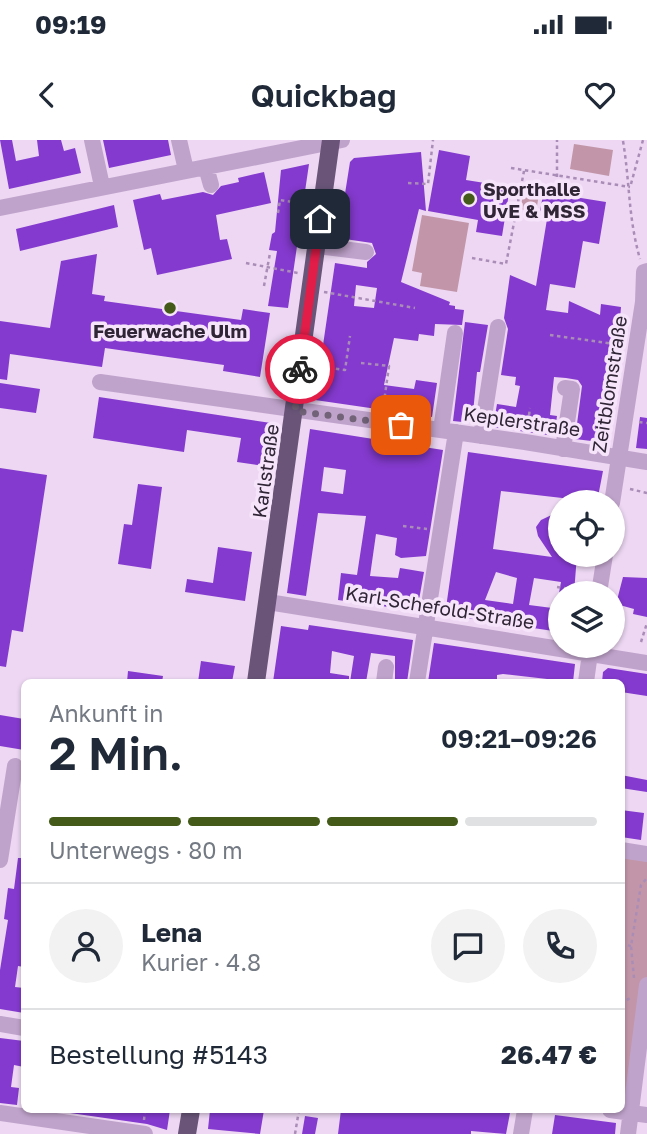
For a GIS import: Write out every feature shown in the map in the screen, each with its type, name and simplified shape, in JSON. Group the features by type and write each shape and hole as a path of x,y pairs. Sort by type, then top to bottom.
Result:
{"main road":[{"name":"Karlstraße","path":"256,679 310,289 335,140"},
{"path":"187,1134 190,1113"}],"street":[{"path":"92,140 103,186"},
{"path":"179,140 186,170"},
{"path":"0,208 335,140"},
{"path":"206,167 211,185"},
{"path":"317,246 366,252"},
{"name":"Zeitblomstraße","path":"614,490 646,271"},
{"path":"481,436 498,327"},
{"path":"417,679 440,531 455,333"},
{"name":"Keplerstraße","path":"100,382 525,442 647,462"},
{"path":"563,449 572,388 565,388"},
{"name":"Karl-Schefold-Straße","path":"268,602 548,643"},
{"path":"586,679 590,658"},
{"name":"Karl-Schefold-Straße","path":"625,658 647,663"},
{"path":"0,860 13,766"},
{"path":"625,851 647,854"},
{"path":"628,1134 640,985"},
{"path":"0,1024 21,1028"},
{"path":"0,1112 145,1134"},
{"path":"625,1112 647,1115"},
{"path":"521,1134 524,1113"}],"path":[{"path":"408,183 428,184 433,140"},
{"path":"557,140 557,177"},
{"path":"643,140 630,187 628,212 646,271"},
{"path":"623,141 630,187"},
{"path":"511,168 630,187"},
{"path":"471,258 506,264 524,171"},
{"path":"278,213 280,200 309,204"},
{"path":"264,286 270,253"},
{"path":"246,263 301,273"},
{"path":"310,289 415,308"},
{"path":"550,335 636,347"},
{"path":"301,364 345,370 350,336"},
{"path":"361,363 389,366 381,422"},
{"path":"525,442 530,408"},
{"path":"615,485 647,493"},
{"path":"403,526 440,531"},
{"path":"641,642 647,622"},
{"path":"640,985 631,946 641,885 647,878"},
{"path":"625,945 631,946"},
{"path":"625,1002 631,998"},
{"path":"295,1134 298,1113"}],"shaded area":[{"path":"574,144 613,150 609,176 570,169"},
{"path":"523,191 539,194 536,212 521,209"},
{"path":"422,215 469,223 457,292 420,286 422,273 412,271"},
{"path":"625,851 647,854 647,985 630,1112 625,1111"}],"building":[{"path":"0,140 12,140 16,161 39,156 37,140 61,140 64,151 75,148 81,173 9,189"},
{"path":"103,140 168,140 171,155 109,168"},
{"name":"Sporthalle UvE & MSS","path":"439,150 470,156 466,180 510,187 502,236 476,232 478,220 428,211"},
{"path":"421,152 426,211 419,209 401,282 450,302 449,305 455,306 455,309 464,310 462,325 435,324 434,336 419,334 418,341 394,338 384,385 414,389 416,380 437,383 432,417 315,400 335,263 367,268 367,262 376,254 372,243 338,238 350,162 354,158","holes":["356,285 377,288 374,308 354,306"]},
{"path":"309,164 288,308 268,306 277,251 269,250 272,234 275,232 281,170"},
{"path":"264,172 271,203 216,215 220,240 227,239 232,259 157,275 151,248 144,250 133,200 160,194 162,200 203,192 213,195 221,186 239,182 238,178"},
{"path":"543,195 606,202 599,244 583,241 575,288 550,284 546,310 568,313 569,301 600,315 601,304 621,307 620,319 626,320 608,443 575,439 582,386 578,380 566,378 554,377 550,415 557,416 554,436 493,427 497,404 516,407 520,386 515,385 516,377 501,375 508,329 504,318 510,275 536,286 548,213 540,211"},
{"path":"114,205 118,227 20,251 16,229"},
{"path":"97,254 92,294 105,296 104,301 241,320 243,309 270,313 260,377 223,371 224,365 105,348 102,367 10,354 7,380 0,379 0,321 50,328 61,261"},
{"path":"465,322 488,325 480,372 477,372 472,423 453,421"},
{"path":"0,383 40,389 36,413 0,408"},
{"path":"99,397 271,423 264,466 237,462 241,438 187,430 184,452 93,438"},
{"path":"640,417 647,418 647,449 636,448"},
{"path":"310,429 443,450 426,556 401,558 395,555 397,538 376,534 370,576 398,578 400,568 424,572 417,611 338,600 341,573 357,575 366,516 318,513 306,596 287,593","holes":["324,467 346,470 343,494 321,491"]},
{"path":"468,452 603,471 599,490 548,490 548,496 501,491 493,549 548,556 548,567 576,567 575,581 534,578 529,605 548,607 548,630 445,615","holes":["496,572 517,578 513,604 485,600"]},
{"path":"0,468 47,475 23,632 12,630 6,667 0,666"},
{"path":"138,484 162,487 151,569 118,564 124,524 132,525"},
{"path":"548,517 548,551 538,536 536,527"},
{"path":"218,547 252,552 245,601 185,592 187,579 213,583"},
{"path":"623,577 647,578 647,617 633,614 634,609 625,606 625,581 622,581"},
{"path":"309,625 413,640 407,679 395,679 395,656 371,653 367,679 350,679 354,656 332,651 330,673 349,676 349,679 273,679 281,626 308,630"},
{"path":"434,643 575,664 573,679 503,674 497,675 497,679 428,679"},
{"path":"201,661 235,666 233,679 198,679"},
{"path":"608,668 647,674 647,696 625,693 625,679 602,679 603,672"},
{"path":"128,671 163,676 162,679 127,679"},
{"path":"0,715 21,718 21,750 0,746"},
{"path":"625,776 647,780 647,792 625,789"},
{"path":"625,811 644,813 641,840 625,838"},
{"path":"18,858 21,858 21,966 18,966 15,987 21,988 21,1012 0,1009 0,970 8,920 4,919 8,888 14,889"},
{"path":"0,1038 21,1041 21,1066 14,1065 11,1087 19,1088 17,1105 0,1103"},
{"path":"70,1113 170,1113 167,1130 147,1124"},
{"path":"210,1113 264,1113 260,1134 208,1129"},
{"path":"341,1113 510,1113 506,1134 471,1131 471,1134 338,1134"},
{"path":"555,1115 616,1123 615,1134 552,1134"},
{"path":"305,1116 318,1118 315,1134 302,1134"}],"way so far":[{"path":"300,369 295,411 401,425"}],"place":[{"name":"Sporthalle UvE & MSS","path":"469,199"},
{"name":"Feuerwache Ulm","path":"170,308"}],"route":[{"path":"300,369 320,219"}]}
